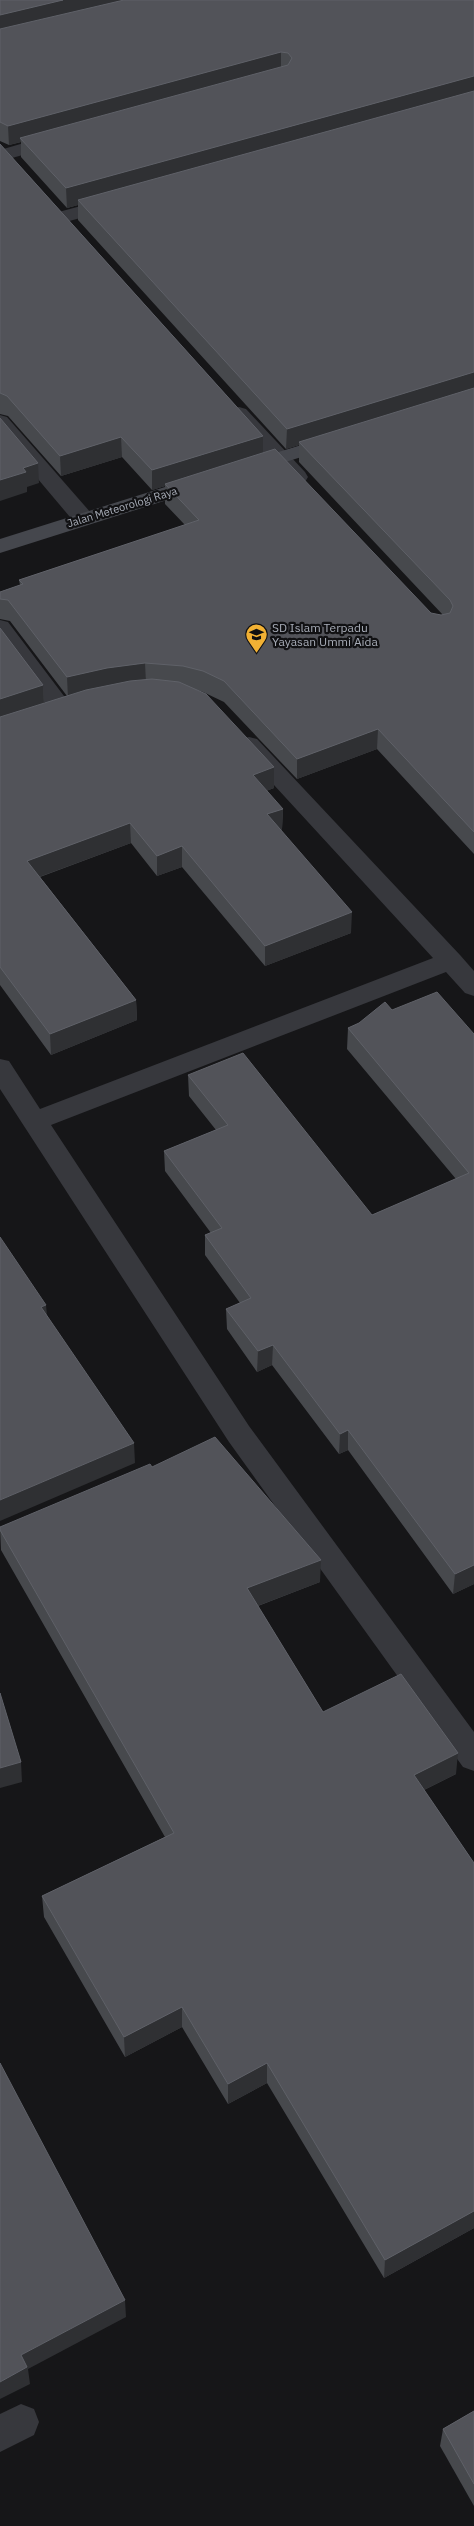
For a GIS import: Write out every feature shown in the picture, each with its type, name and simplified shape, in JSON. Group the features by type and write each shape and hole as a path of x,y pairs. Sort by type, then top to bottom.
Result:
{"main road":[{"name":"Jalan Meteorologi Raya","path":"0,546 83,518 354,435"}],"street":[{"path":"8,157 72,135"},
{"path":"62,217 129,198"},
{"path":"227,399 314,495"},
{"path":"0,421 83,518"},
{"path":"0,627 53,712 109,698"},
{"path":"235,730 474,988"},
{"path":"36,1121 451,961"},
{"path":"0,1068 239,1434 474,1757"},
{"path":"211,1446 239,1434"}],"building":[{"path":"0,0 63,0 0,15"},
{"path":"124,0 474,0 474,76 66,188 20,138 288,65 292,58 288,53 281,52 8,126 0,122 0,29"},
{"path":"474,91 474,372 287,429 78,200"},
{"path":"0,144 263,436 152,470 121,437 60,456 7,396 0,393"},
{"path":"474,388 474,832 378,729 297,759 224,681 203,671 183,666 145,663 107,668 67,677 8,600 0,599 0,592 23,584 19,580 199,520 165,484 275,449 431,613 441,615 450,613 453,606 450,600 299,442"},
{"path":"0,418 38,463 23,468 26,472 0,480"},
{"path":"0,628 43,685 0,699"},
{"path":"152,679 179,682 206,694 274,767 253,775 283,809 267,814 352,912 265,946 182,846 157,856 130,823 27,861 136,1000 50,1034 0,967 0,717 86,690 130,681"},
{"path":"437,992 474,1034 474,1565 455,1574 348,1430 340,1434 273,1345 258,1351 226,1309 251,1298 205,1235 222,1228 164,1151 228,1125 188,1075 243,1053 372,1215 469,1173 348,1028 359,1023 385,1002 392,1010"},
{"path":"0,1237 46,1305 41,1307 134,1443 0,1500"},
{"path":"215,1437 321,1560 247,1588 323,1712 401,1674 458,1753 414,1775 474,1863 474,2211 385,2260 267,2063 228,2084 182,2007 124,2037 42,1896 174,1833 0,1527 150,1464 152,1467"},
{"path":"0,1693 21,1762 0,1768"},
{"path":"0,2063 125,2300 21,2355 27,2367 0,2382"},
{"path":"474,2411 474,2484 443,2429"}],"place":[{"name":"SD Islam Terpadu Yayasan Ummi Aida","path":"256,654"}]}
